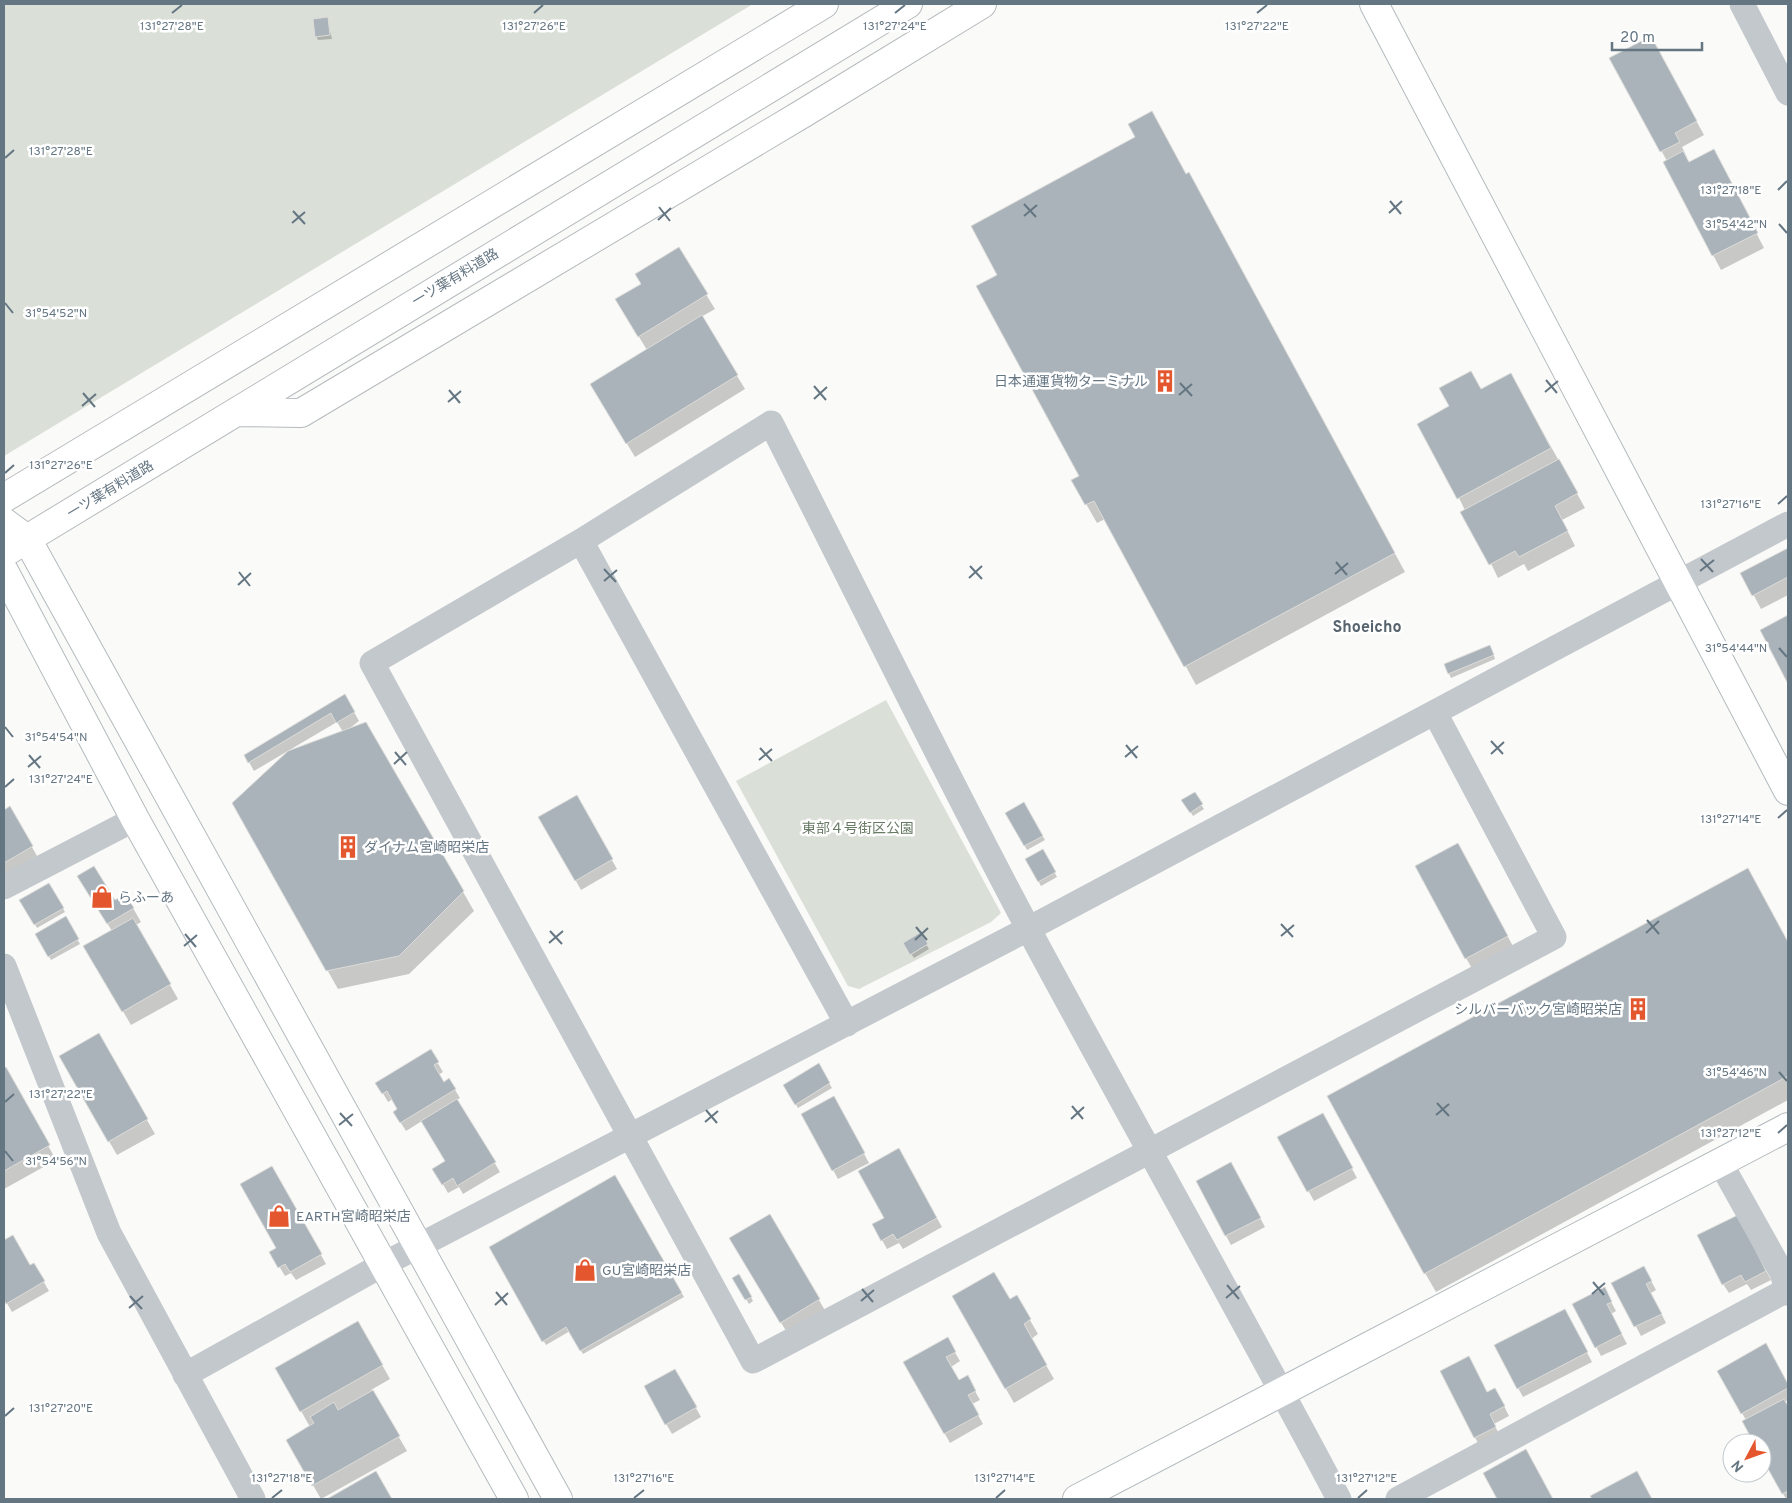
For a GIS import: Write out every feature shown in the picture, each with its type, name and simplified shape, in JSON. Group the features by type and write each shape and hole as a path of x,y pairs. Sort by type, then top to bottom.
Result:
{"street":[{"path":"4,498 824,4"},
{"name":"一ツ葉有料道路","path":"4,553 908,4"},
{"path":"236,412 301,412 802,114 982,4"},
{"path":"1374,4 1788,791"},
{"path":"1742,4 1788,93"},
{"path":"1339,1499 1282,1391 1151,1152 1028,929 771,423 581,541 372,663 753,1361 1151,1152 1554,937 1435,713"},
{"path":"4,522 27,539 558,1499"},
{"path":"185,1375 382,1265 1028,929 1788,524"},
{"path":"581,541 847,1024"},
{"path":"4,571 135,819 514,1499"},
{"path":"4,887 135,819"},
{"path":"4,966 109,1233 253,1499"},
{"path":"1077,1499 1788,1126"},
{"path":"1398,1499 1788,1292 1782,1273 1720,1162"}],"green space":[{"path":"4,4 753,4 4,456"},
{"name":"東部４号街区公園","path":"886,700 1001,913 991,922 859,989 848,986 736,781","holes":["921,932 928,944 910,955 903,943"]}],"building":[{"path":"328,17 330,35 315,37 313,19"},
{"path":"1651,36 1697,121 1675,133 1680,142 1660,152 1609,58"},
{"name":"日本通運貨物ターミナル","path":"1152,111 1186,174 1189,172 1395,553 1184,667 1094,501 1085,505 1071,480 1079,476 976,286 997,275 971,226 1135,137 1128,124"},
{"path":"1714,149 1758,233 1712,256 1663,162 1683,151 1689,162"},
{"path":"679,247 708,294 638,337 615,299 641,284 635,274"},
{"path":"702,315 738,375 626,444 590,384"},
{"path":"1471,371 1481,389 1511,373 1551,448 1457,499 1417,424 1449,406 1439,388"},
{"path":"1559,459 1578,493 1555,506 1568,531 1519,557 1515,551 1489,565 1460,512"},
{"path":"1788,548 1788,577 1752,596 1740,573"},
{"path":"1788,615 1788,684 1760,630"},
{"path":"1490,645 1494,655 1448,674 1444,664"},
{"path":"345,694 355,712 336,723 331,713 248,763 244,755"},
{"name":"ダイナム宮崎昭栄店","path":"366,722 464,891 399,956 326,971 232,803 288,751"},
{"path":"1195,792 1203,804 1190,813 1181,800"},
{"path":"577,795 613,859 575,881 538,817"},
{"path":"1024,802 1043,836 1024,846 1005,813"},
{"path":"10,806 33,846 4,863 4,810"},
{"path":"1458,843 1508,936 1465,959 1415,866"},
{"path":"1043,849 1056,872 1038,882 1025,859"},
{"name":"らふーあ","path":"94,866 115,900 125,894 134,908 107,924 77,876"},
{"name":"シルバーバック宮崎昭栄店","path":"1748,868 1788,942 1788,1076 1424,1274 1327,1096"},
{"path":"49,883 64,908 34,925 19,900"},
{"path":"66,916 79,939 48,957 35,934"},
{"path":"133,918 171,984 122,1012 83,946"},
{"path":"921,932 928,944 910,955 903,943"},
{"path":"99,1033 148,1119 108,1142 59,1056"},
{"path":"431,1049 439,1062 434,1065 444,1082 449,1078 456,1089 400,1123 393,1112 397,1109 387,1091 382,1094 375,1083"},
{"path":"819,1063 830,1083 795,1105 783,1085"},
{"path":"6,1067 50,1145 4,1171 4,1068"},
{"path":"834,1096 865,1153 832,1171 801,1114"},
{"path":"457,1099 496,1162 457,1186 453,1178 442,1185 432,1169 445,1161 421,1121"},
{"path":"1323,1113 1353,1168 1307,1192 1277,1137"},
{"path":"899,1148 937,1218 897,1240 893,1234 881,1241 872,1224 884,1218 858,1171"},
{"path":"1231,1162 1261,1218 1225,1236 1196,1181"},
{"name":"EARTH宮崎昭栄店","path":"272,1166 322,1254 290,1272 285,1264 278,1268 269,1252 276,1248 240,1184"},
{"name":"GU宮崎昭栄店","path":"615,1175 682,1293 580,1351 566,1327 542,1342 489,1247"},
{"path":"770,1214 820,1299 780,1323 729,1238"},
{"path":"1738,1215 1766,1271 1745,1282 1741,1275 1722,1285 1697,1235"},
{"path":"13,1235 30,1265 34,1263 45,1281 6,1304 4,1300 4,1240"},
{"path":"1644,1266 1652,1281 1646,1284 1662,1314 1634,1327 1611,1283"},
{"path":"994,1272 1010,1299 1017,1295 1031,1319 1024,1324 1047,1365 1005,1389 952,1296"},
{"path":"739,1274 752,1297 745,1300 732,1278"},
{"path":"1605,1287 1612,1302 1607,1304 1622,1334 1595,1348 1572,1304"},
{"path":"1565,1309 1588,1352 1517,1389 1494,1345"},
{"path":"358,1321 383,1365 300,1412 275,1368"},
{"path":"948,1337 956,1352 946,1357 959,1380 968,1375 976,1391 968,1395 979,1415 944,1434 903,1362"},
{"path":"1766,1343 1788,1384 1788,1388 1741,1414 1717,1371"},
{"path":"1469,1356 1487,1392 1495,1388 1505,1406 1490,1414 1496,1427 1474,1438 1440,1371"},
{"path":"675,1369 697,1407 665,1425 644,1386"},
{"path":"373,1390 400,1436 312,1486 286,1440 314,1423 310,1417 334,1402 338,1410"},
{"path":"1784,1399 1788,1406 1788,1491 1782,1494 1772,1476 1772,1433 1749,1433 1742,1421"},
{"path":"1526,1449 1553,1499 1497,1499 1483,1473"},
{"path":"376,1471 392,1499 327,1499"},
{"path":"1637,1471 1652,1499 1592,1499 1590,1496"}],"place":[{"name":"日本通運貨物ターミナル","path":"1165,381"},
{"name":"ダイナム宮崎昭栄店","path":"348,847"},
{"name":"らふーあ","path":"102,897"},
{"name":"シルバーバック宮崎昭栄店","path":"1638,1009"},
{"name":"EARTH宮崎昭栄店","path":"279,1216"},
{"name":"GU宮崎昭栄店","path":"585,1270"}],"district":[{"name":"Shoeicho","path":"1367,626"}]}
